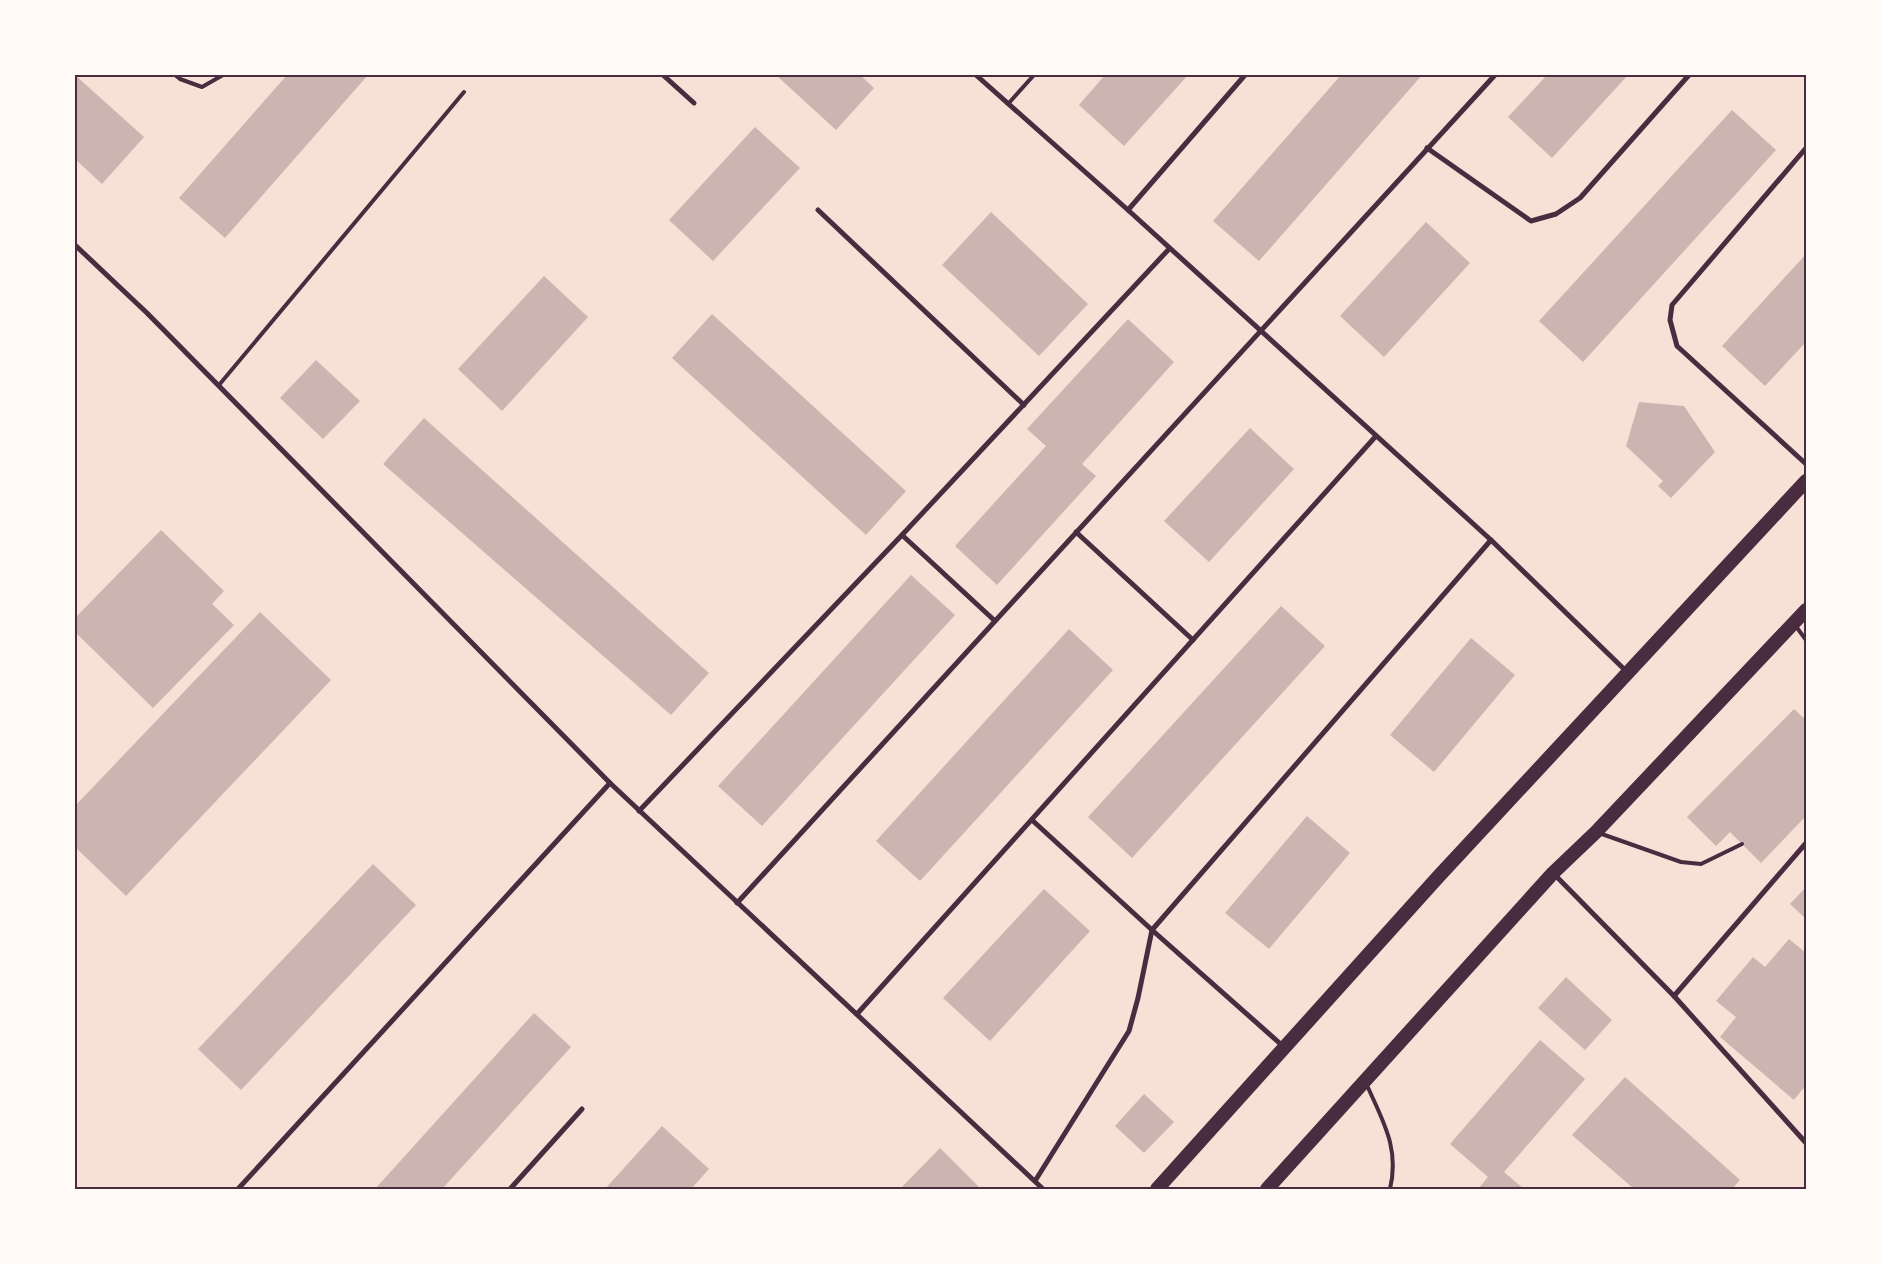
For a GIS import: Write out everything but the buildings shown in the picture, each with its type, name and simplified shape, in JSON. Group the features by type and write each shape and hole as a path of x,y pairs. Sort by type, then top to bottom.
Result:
{"highway":[{"path":"1157,1189 1432,885 1806,481"},
{"path":"1267,1189 1553,873 1596,832 1806,610"}],"street":[{"path":"663,75 694,103"},
{"path":"976,75 1128,210 1491,540 1628,673"},
{"path":"1128,210 1245,75"},
{"path":"738,903 1495,75"},
{"path":"1427,148 1531,221 1556,214 1580,198 1689,75"},
{"path":"1806,148 1672,305 1670,320 1677,346 1806,464"},
{"path":"818,210 1024,405"},
{"path":"75,245 147,313 610,783 1044,1189"},
{"path":"639,811 902,535 1169,249"},
{"path":"857,1014 1376,436"},
{"path":"1076,532 1193,640"},
{"path":"902,535 995,621"},
{"path":"1035,1181 1129,1031 1152,930 1491,540"},
{"path":"238,1189 610,783"},
{"path":"1032,820 1152,930 1286,1048"},
{"path":"1674,996 1806,843"},
{"path":"1553,873 1674,996 1806,1142"},
{"path":"510,1189 582,1109"}],"lane":[{"path":"175,75 180,79 202,87 223,75"},
{"path":"1008,104 1034,75"},
{"path":"219,386 464,92"},
{"path":"1793,623 1806,640"},
{"path":"1596,832 1681,862 1701,864 1742,844"},
{"path":"1365,1081 1390,1138 1394,1173 1390,1189"}]}
